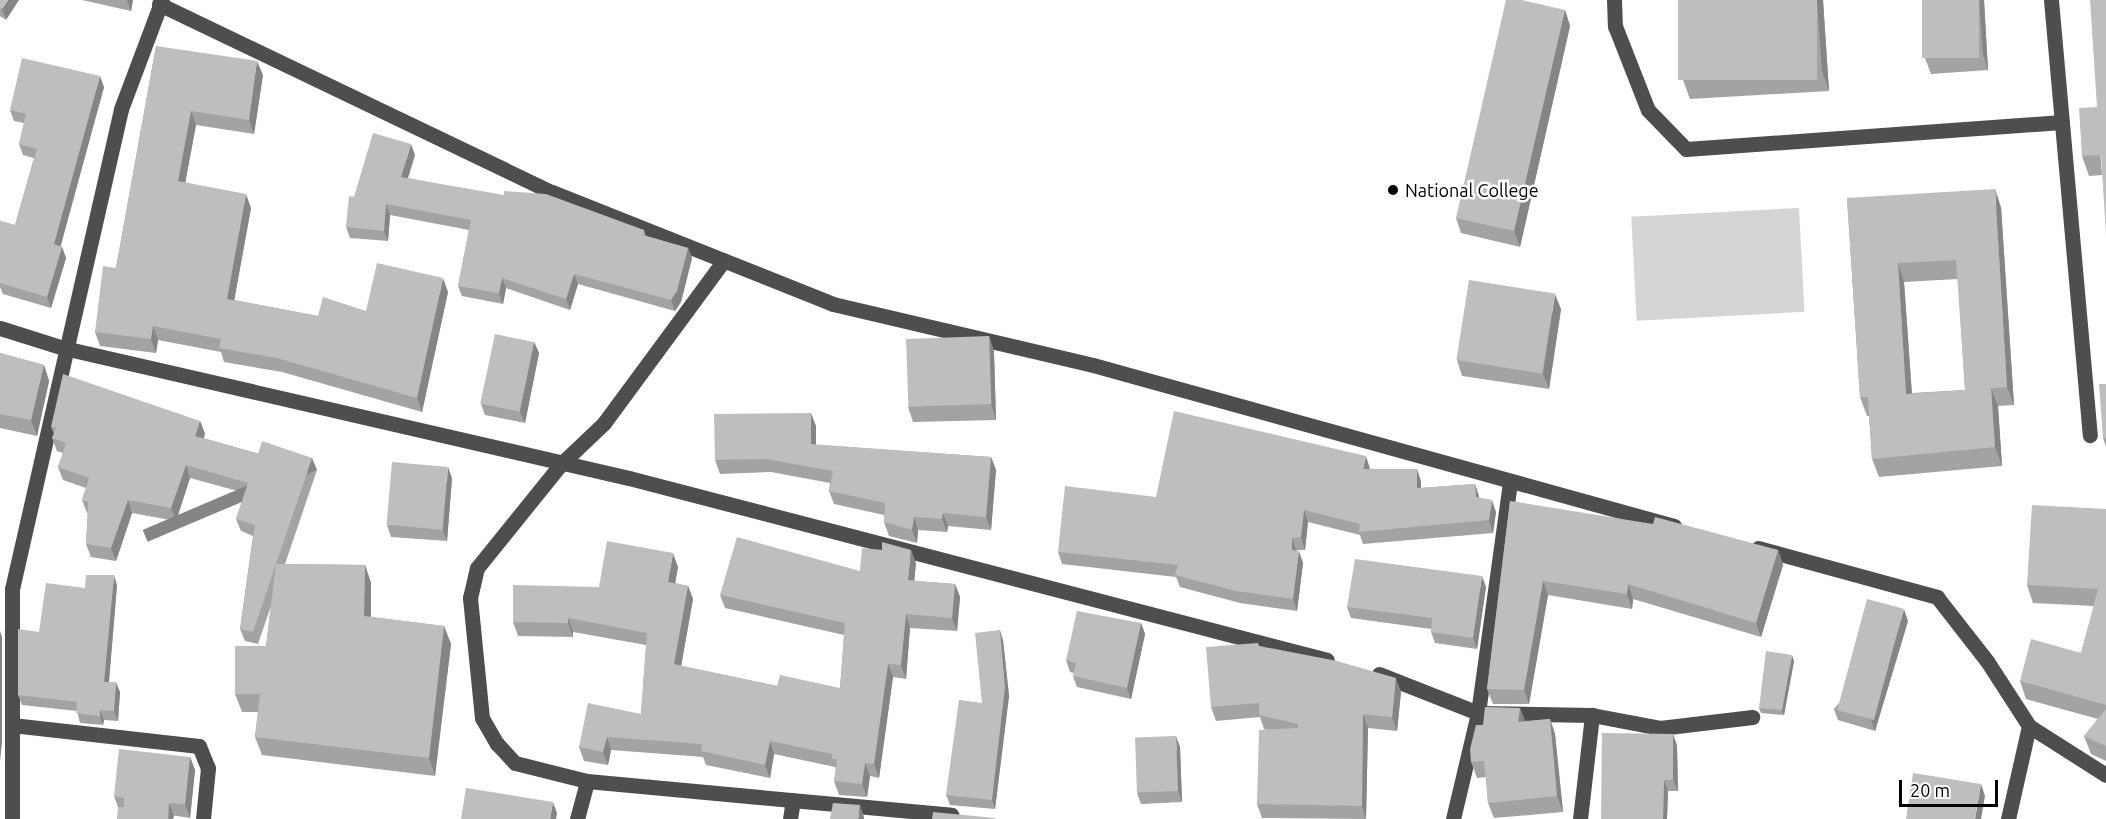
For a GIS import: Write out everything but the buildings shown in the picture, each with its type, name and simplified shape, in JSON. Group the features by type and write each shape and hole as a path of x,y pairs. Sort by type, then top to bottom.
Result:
{"street":[{"path":"1614,0 1615,26 1648,110 1686,149 2062,122"},
{"path":"2051,0 2090,435"},
{"path":"12,819 12,725 6,588 121,109 161,2 552,192 833,304 1093,365 1510,482 1692,530"},
{"path":"724,260 604,423 561,464 477,568 470,598 482,718 497,744 515,763 587,781 972,817"},
{"path":"0,328 64,348 629,478 1344,665"},
{"path":"1453,819 1478,714 1510,482"},
{"path":"1737,542 1937,597 1987,661 2029,726 2106,775"},
{"path":"1367,671 1478,714 1592,715 1660,728 1752,717"},
{"path":"1580,819 1592,715"},
{"path":"12,725 200,746 208,768 203,819"},
{"path":"2008,819 2029,726"},
{"path":"577,819 587,781"},
{"path":"790,819 793,800"}],"shaded area":[{"path":"1799,208 1804,312 1637,321 1631,217"}],"place":[{"name":"National College","path":"1393,190"}]}
